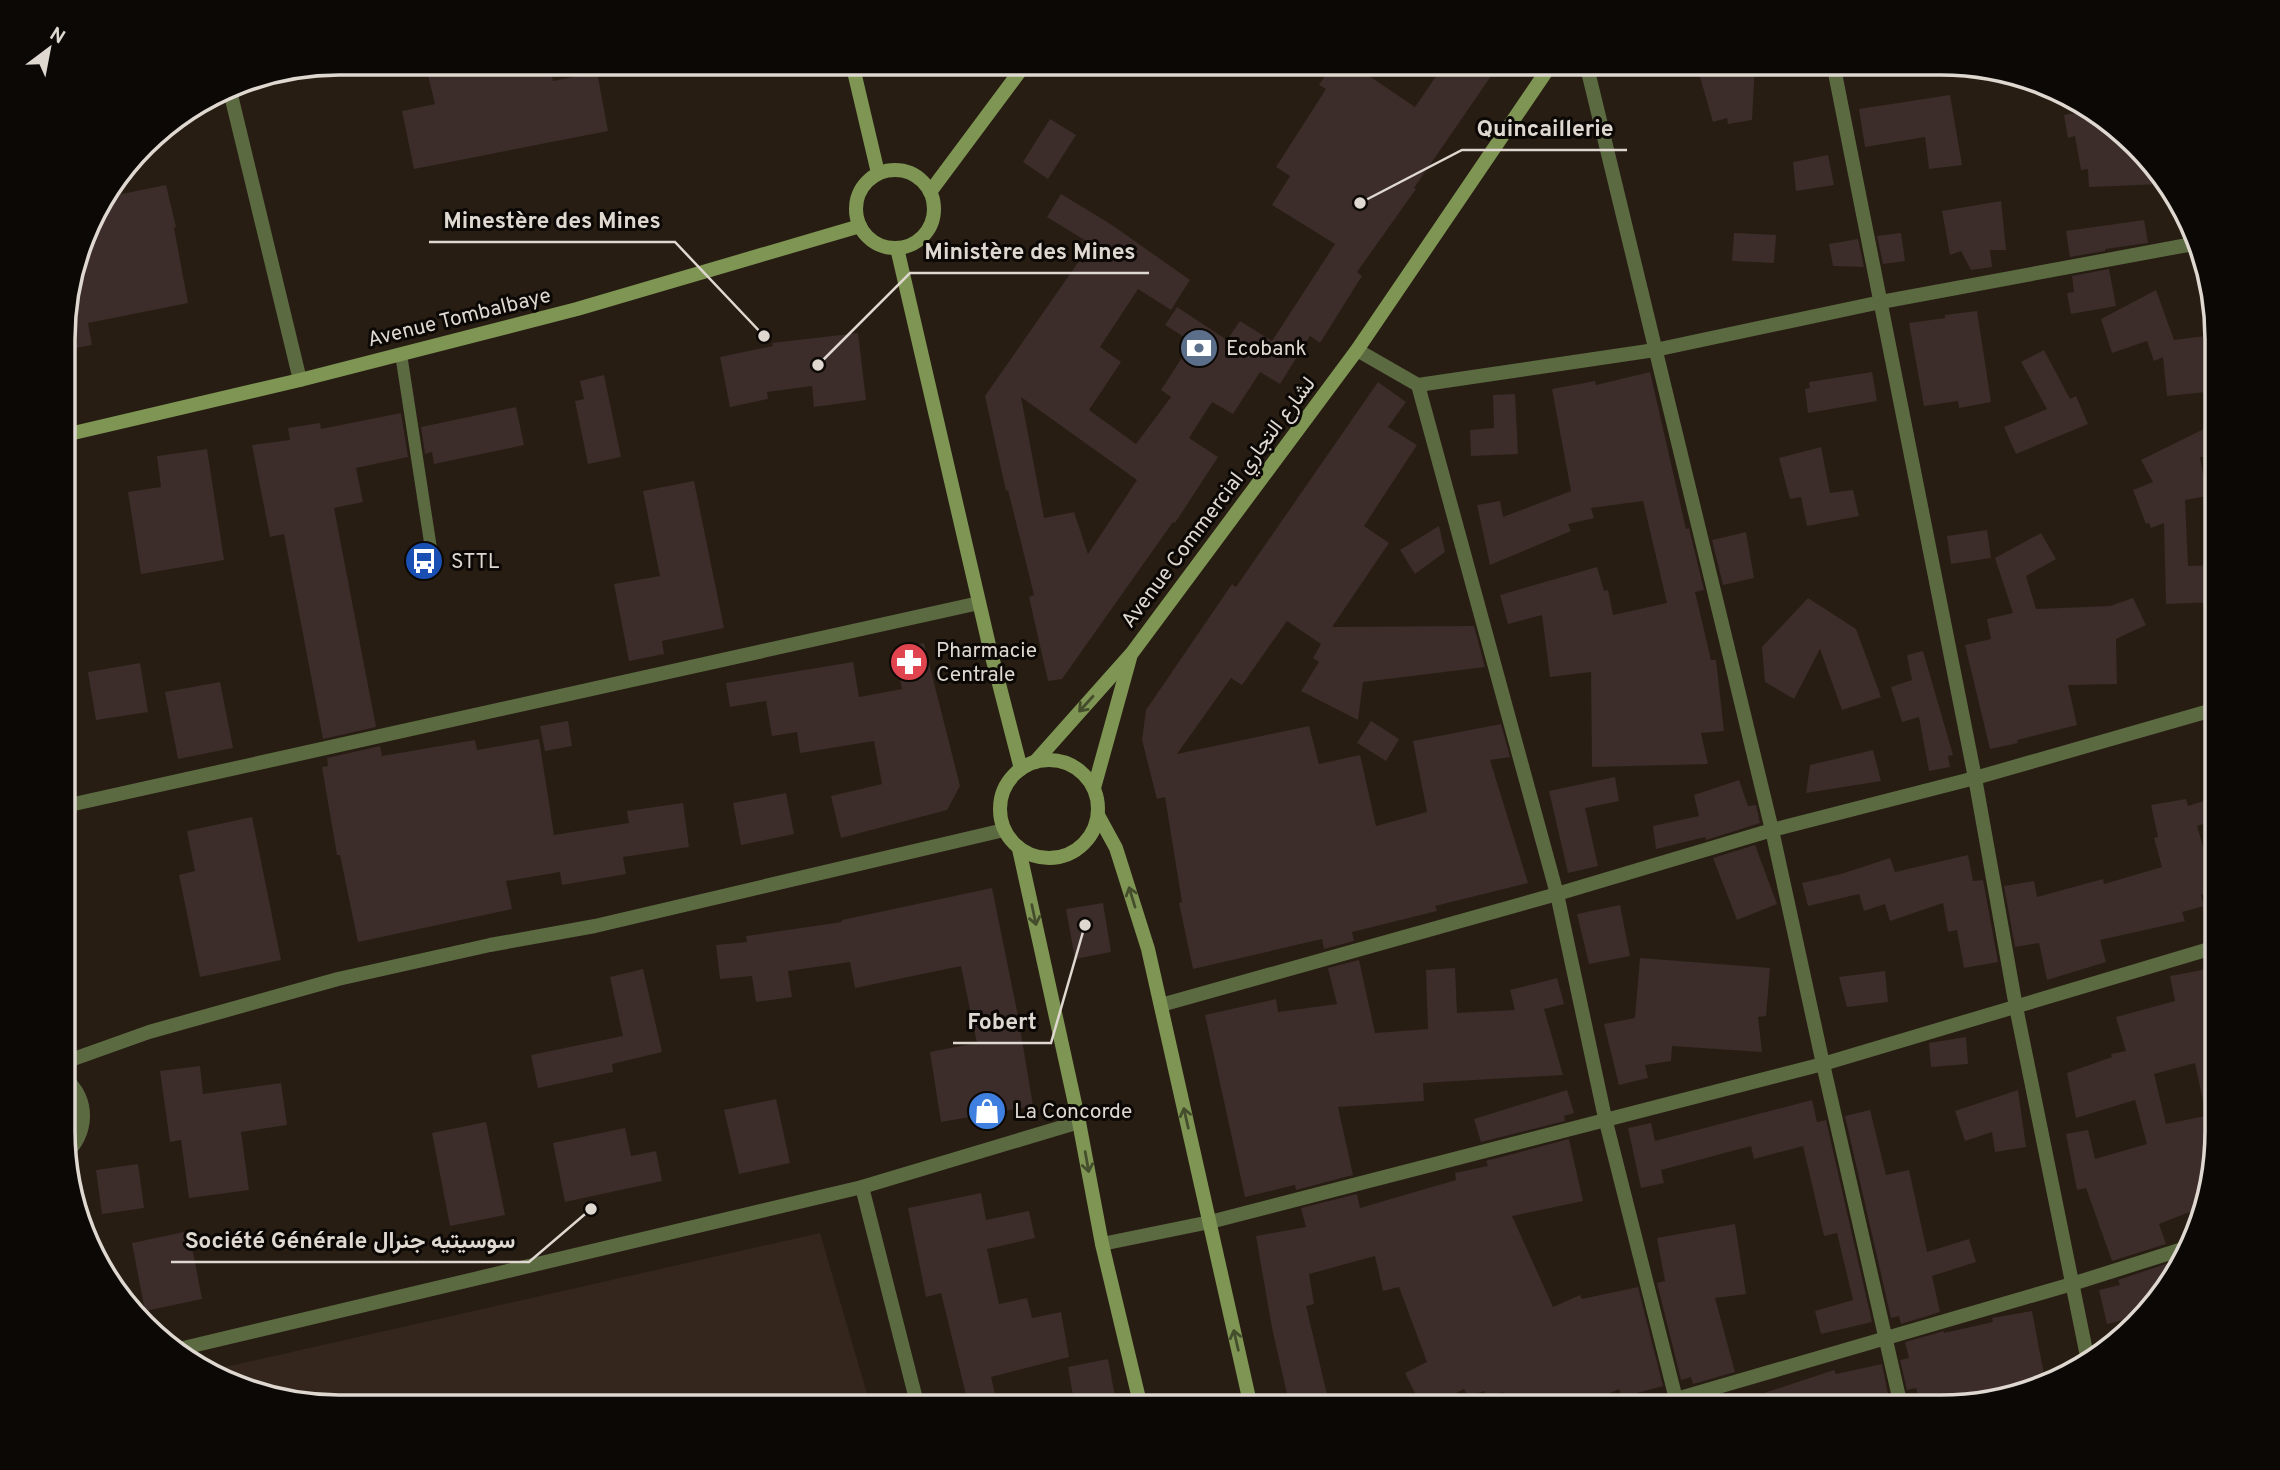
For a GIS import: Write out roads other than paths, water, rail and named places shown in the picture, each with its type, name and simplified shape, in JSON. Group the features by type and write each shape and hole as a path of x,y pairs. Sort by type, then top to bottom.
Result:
{"street":[{"path":"855,75 878,173"},
{"path":"930,192 1017,75"},
{"name":"Avenue Commercial لشارع التجاري","path":"1035,762 1132,653 1357,350 1544,75"},
{"path":"1589,75 1772,830 1899,1395"},
{"path":"1835,75 1975,778 2016,1007 2086,1351"},
{"path":"232,98 300,380"},
{"path":"893,170 908,172 921,180 930,192 934,217 929,229 910,245 897,248 882,246 869,238 860,226 856,211 858,196 866,182 878,173 893,170"},
{"name":"Avenue Tombalbaye","path":"75,433 300,380 577,309 860,226"},
{"path":"1357,350 1418,385 1655,350 1881,302 2188,245"},
{"path":"897,248 979,603 1021,769"},
{"path":"1418,385 1557,894 1605,1118 1675,1395"},
{"path":"75,804 979,603"},
{"path":"1019,849 1038,858 1059,858 1078,850 1092,835 1098,815 1094,788 1132,653"},
{"path":"1161,1005 1557,894 1772,830 1975,778 2205,712"},
{"path":"1094,788 1075,768 1063,762 1035,762 1021,769 1009,781 1002,796 1000,813 1004,830 1019,849 1079,1122 1101,1244 1138,1395"},
{"path":"1098,815 1116,848 1148,949 1248,1395"},
{"path":"75,1058 149,1031 338,979 490,945 595,926 1004,830"},
{"path":"1101,1244 1210,1222 1605,1118 1823,1064 2205,950"},
{"path":"75,1091 83,1108 83,1122 76,1143"},
{"path":"188,1347 862,1187 1079,1122"},
{"path":"862,1187 915,1395"},
{"path":"1700,1395 2176,1251"}],"lane":[{"path":"401,354 435,568"}],"place":[{"name":"Quincaillerie","path":"1360,203"},
{"name":"Minestère des Mines","path":"764,336"},
{"name":"Ecobank","path":"1199,348"},
{"name":"Ministère des Mines","path":"818,365"},
{"name":"STTL","path":"424,561"},
{"name":"Pharmacie Centrale","path":"909,662"},
{"name":"Fobert","path":"1085,925"},
{"name":"La Concorde","path":"987,1111"},
{"name":"Société Générale سوسيتيه جنرال","path":"591,1209"}]}
